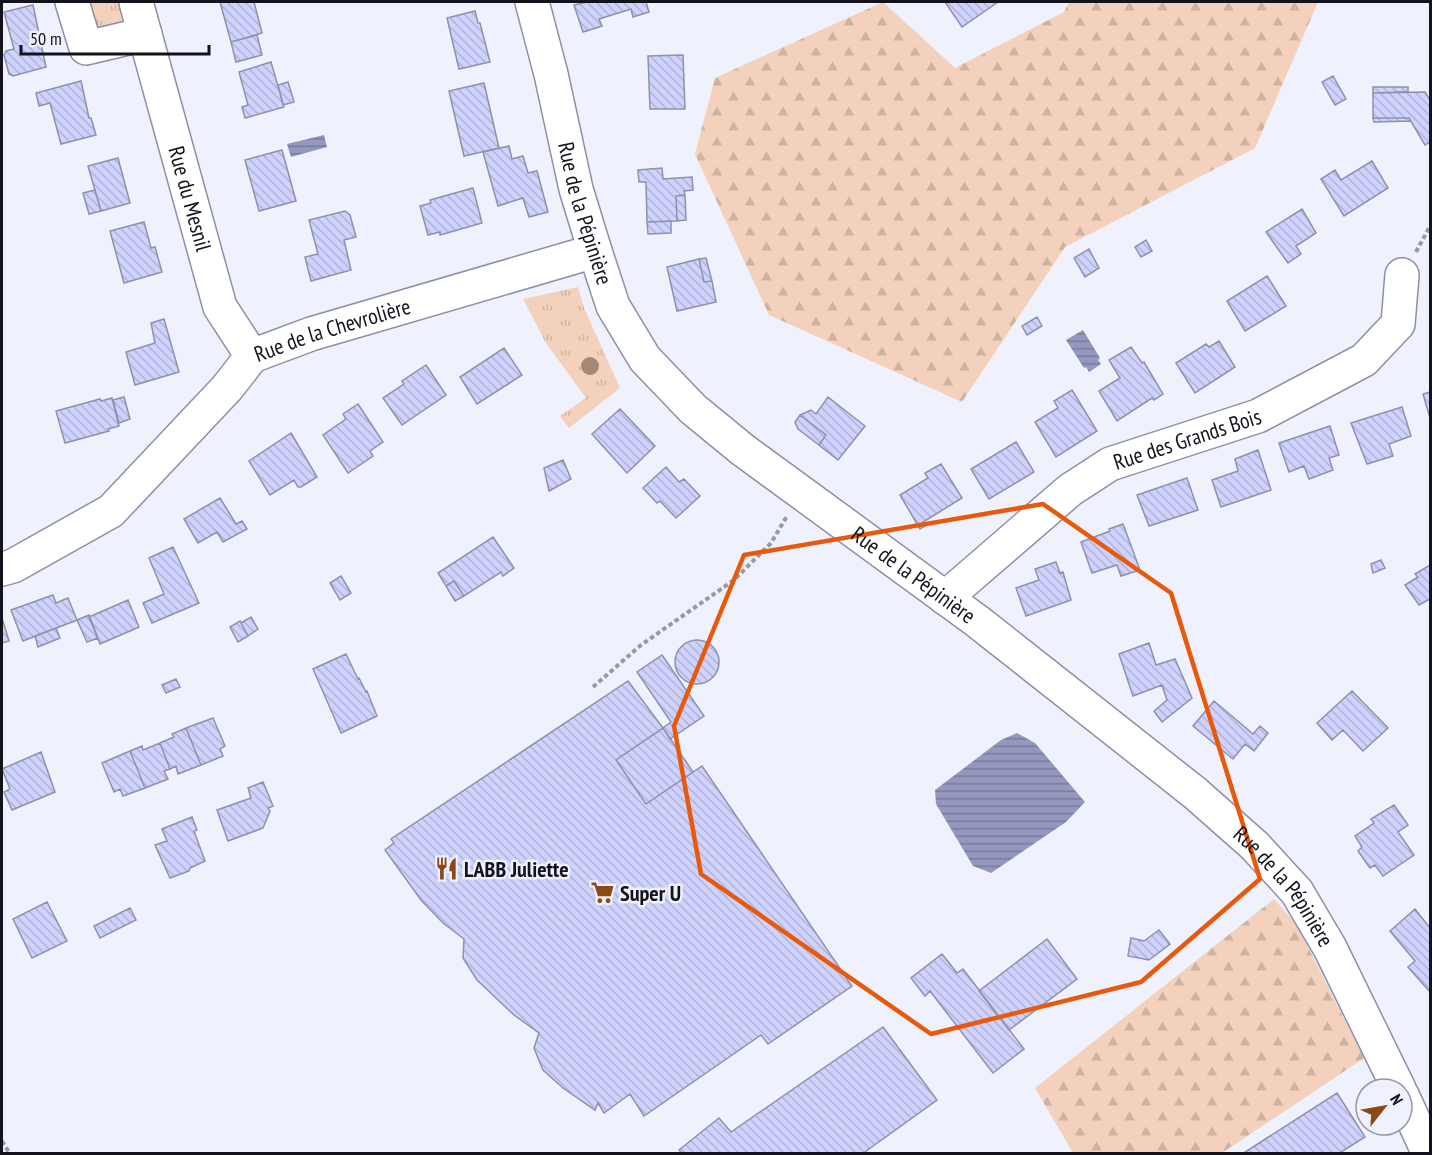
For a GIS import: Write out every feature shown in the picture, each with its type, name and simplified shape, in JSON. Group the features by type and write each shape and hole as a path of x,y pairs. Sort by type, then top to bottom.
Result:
{"street":[{"path":"72,2 86,48 145,34"},
{"name":"Rue du Mesnil","path":"136,2 220,307 252,357"},
{"name":"Rue de la Pépinière","path":"531,2 551,74 576,189 595,251 614,306 645,359 693,409 743,450 945,598 1150,757 1255,846 1297,892 1330,948 1394,1077"},
{"name":"Rue de la Chevrolière","path":"2,569 13,566 111,511 227,388 252,357 311,334 595,251"},
{"name":"Rue des Grands Bois","path":"945,598 1070,490 1110,464 1258,416 1364,360 1398,324 1402,275"},
{"path":"1414,1121 1429,1154"}],"path":[{"path":"592,687 641,645 734,580 771,543 801,493"},
{"path":"2,1141 10,1154"}],"highlighted area":[{"path":"1043,504 1171,593 1260,879 1141,982 931,1034 701,874 674,726 744,555"}],"green space":[{"path":"88,2 125,2 129,21 102,30 96,27"},
{"path":"883,2 955,68 1064,12 1069,2 1318,2 1255,148 1065,247 962,402 769,315 695,154 715,78"},
{"path":"578,287 584,308 620,388 569,428 560,416 586,398 546,343 523,299"},
{"path":"1274,899 1297,925 1364,1058 1222,1153 1073,1153 1035,1088"}],"water":[{"path":"324,135 327,147 291,157 287,144"},
{"path":"1083,330 1100,358 1098,360 1101,364 1089,372 1066,340"},
{"path":"1017,733 1035,743 1085,802 1066,822 991,873 973,866 936,804 935,790 1001,740"}],"building":[{"path":"220,2 254,2 262,33 231,42"},
{"path":"587,2 646,2 649,12 633,17 631,9 599,19 602,26 583,32 574,5"},
{"path":"945,2 998,2 962,27"},
{"path":"33,5 46,67 13,76 9,74 4,55 6,51 14,49 4,12"},
{"path":"475,11 490,62 459,69 447,18"},
{"path":"257,35 262,55 236,62 231,42"},
{"path":"683,55 685,109 650,109 648,56"},
{"path":"271,62 284,107 245,118 242,107 248,105 239,72"},
{"path":"1333,76 1346,99 1335,105 1322,82"},
{"path":"81,81 89,118 91,118 96,135 61,144 50,103 39,106 36,93"},
{"path":"288,82 294,102 283,105 278,85"},
{"path":"484,83 499,148 464,156 449,91"},
{"path":"1373,87 1408,87 1408,92 1373,93"},
{"path":"1425,92 1430,100 1430,142 1425,145 1409,118 1373,118 1373,93"},
{"path":"1373,118 1409,118 1410,121 1374,122"},
{"path":"509,146 512,159 523,156 528,173 537,171 548,212 529,217 523,198 498,206 483,152"},
{"path":"282,150 296,201 259,211 245,160"},
{"path":"118,158 130,203 101,211 88,166"},
{"path":"1372,161 1388,188 1344,216 1321,179 1335,170 1341,180"},
{"path":"662,168 663,179 692,177 693,190 684,191 685,195 676,196 677,221 647,222 646,182 639,182 638,170"},
{"path":"473,188 482,223 440,235 440,232 428,235 420,206 431,203 430,200"},
{"path":"95,190 101,211 89,214 83,193"},
{"path":"685,195 686,220 677,221 676,196"},
{"path":"1302,209 1316,233 1296,246 1301,254 1288,263 1266,232"},
{"path":"345,211 350,215 356,237 344,240 351,270 311,281 305,257 318,254 309,220"},
{"path":"671,221 671,233 648,234 647,222"},
{"path":"144,222 151,248 155,247 162,272 124,283 110,231"},
{"path":"1146,240 1152,251 1141,257 1135,247"},
{"path":"1089,249 1099,268 1085,277 1074,258"},
{"path":"706,258 712,281 704,282 699,259"},
{"path":"699,259 704,282 712,281 716,302 677,311 667,267"},
{"path":"1267,276 1286,306 1245,331 1227,301"},
{"path":"1037,317 1042,326 1027,335 1022,326"},
{"path":"164,319 179,372 135,385 126,352 155,343 151,323"},
{"path":"1219,341 1235,367 1195,393 1176,363 1206,344 1209,347"},
{"path":"1131,347 1142,363 1144,362 1163,394 1154,400 1152,398 1117,421 1099,391 1120,378 1109,360"},
{"path":"504,348 522,375 477,404 460,377"},
{"path":"426,365 446,395 402,425 383,398 404,384 402,381"},
{"path":"1072,390 1097,431 1056,457 1035,422 1058,408 1054,401"},
{"path":"1430,392 1430,418 1423,394"},
{"path":"124,397 130,419 119,423 113,400"},
{"path":"828,397 865,426 838,460 819,445 826,435 800,415 811,410 816,414"},
{"path":"112,398 119,426 65,443 56,411"},
{"path":"358,404 383,442 370,451 373,456 348,473 323,435 346,419 343,414"},
{"path":"1402,407 1411,436 1389,444 1393,456 1367,464 1351,423"},
{"path":"620,409 655,446 627,473 592,434"},
{"path":"800,415 826,435 819,445 798,429 795,422"},
{"path":"1330,426 1339,455 1329,458 1333,470 1309,479 1304,466 1289,472 1279,443"},
{"path":"291,433 317,477 301,487 298,487 294,480 270,495 249,461"},
{"path":"1016,442 1034,472 989,499 971,469"},
{"path":"1258,450 1271,490 1221,507 1212,480 1238,471 1235,459"},
{"path":"563,460 571,479 549,491 544,468"},
{"path":"941,464 962,498 923,522 925,526 920,529 900,495 928,478 925,473"},
{"path":"666,467 679,482 684,479 700,496 676,518 660,501 657,503 643,488"},
{"path":"1187,478 1198,510 1149,526 1137,495"},
{"path":"220,498 236,524 242,521 247,529 223,542 217,532 198,543 184,519"},
{"path":"1123,524 1140,570 1121,576 1117,565 1092,573 1081,542"},
{"path":"493,537 514,568 503,576 501,572 464,596 454,581 446,586 438,573"},
{"path":"173,547 199,603 152,623 143,603 164,594 149,558"},
{"path":"1381,560 1385,568 1373,573 1371,564"},
{"path":"1056,562 1060,573 1063,572 1071,600 1026,616 1016,588 1039,580 1035,569"},
{"path":"1430,565 1430,599 1419,605 1405,585 1418,577 1415,574"},
{"path":"341,576 351,593 340,600 330,583"},
{"path":"454,581 464,596 455,601 446,586"},
{"path":"53,595 56,603 68,598 77,620 23,641 11,610"},
{"path":"128,600 139,627 100,644 89,617"},
{"path":"89,615 98,638 87,642 77,620"},
{"path":"251,617 258,629 248,636 241,623"},
{"path":"2,618 9,641 2,643"},
{"path":"240,621 248,636 238,642 230,627"},
{"path":"56,628 60,638 38,647 35,636"},
{"path":"697,640 712,647 719,662 712,677 697,684 682,677 675,662 682,647"},
{"path":"1149,643 1156,665 1175,659 1192,698 1162,722 1154,711 1167,700 1162,685 1133,696 1119,654"},
{"path":"346,654 358,679 367,691 377,716 341,733 313,669"},
{"path":"662,655 704,716 670,739 663,728 671,722 637,672"},
{"path":"176,679 180,687 166,693 162,685"},
{"name":"Super U","path":"628,681 663,728 616,760 646,804 702,766 852,986 768,1044 761,1035 644,1116 630,1094 604,1113 598,1103 595,1110 563,1088 543,1070 534,1048 539,1033 514,1015 477,980 463,958 464,939 443,923 421,900 385,850 394,843 391,839"},
{"path":"1352,691 1388,728 1363,751 1343,730 1332,740 1317,723"},
{"path":"1214,701 1253,734 1260,726 1268,733 1254,751 1245,744 1233,759 1193,726"},
{"path":"213,718 225,746 220,749 223,756 201,765 186,728"},
{"path":"186,728 201,765 178,774 176,766 170,769 160,743"},
{"path":"663,728 693,772 646,804 616,760"},
{"path":"160,743 170,769 164,771 168,779 145,788 130,751 142,746 143,750"},
{"path":"130,751 145,788 123,796 120,789 114,792 102,763"},
{"path":"41,752 55,792 12,810 4,792 10,789 2,769"},
{"path":"263,782 273,806 268,808 270,811 263,828 228,841 217,810 251,798 248,788"},
{"path":"1394,805 1408,825 1398,832 1414,855 1383,876 1375,865 1370,868 1358,851 1362,847 1355,836 1374,823 1371,819"},
{"path":"192,817 197,830 194,831 205,861 190,868 189,871 170,878 155,845 167,841 162,829"},
{"path":"47,902 67,941 32,958 13,919"},
{"path":"130,908 136,920 100,938 94,926"},
{"path":"1415,909 1430,928 1430,992 1408,967 1415,961 1390,931"},
{"path":"1159,930 1170,944 1149,960 1128,956 1131,938 1144,941"},
{"path":"1047,939 1077,979 1009,1030 979,991"},
{"path":"942,954 957,973 963,969 1024,1049 993,1073 930,991 925,996 911,978"},
{"path":"883,1027 937,1100 862,1154 683,1154 679,1150 719,1118 731,1132"},
{"path":"1337,1093 1354,1120 1354,1137 1365,1137 1338,1154 1242,1154"}],"place":[{"name":"LABB Juliette","path":"446,869"},
{"name":"Super U","path":"602,893"}]}
